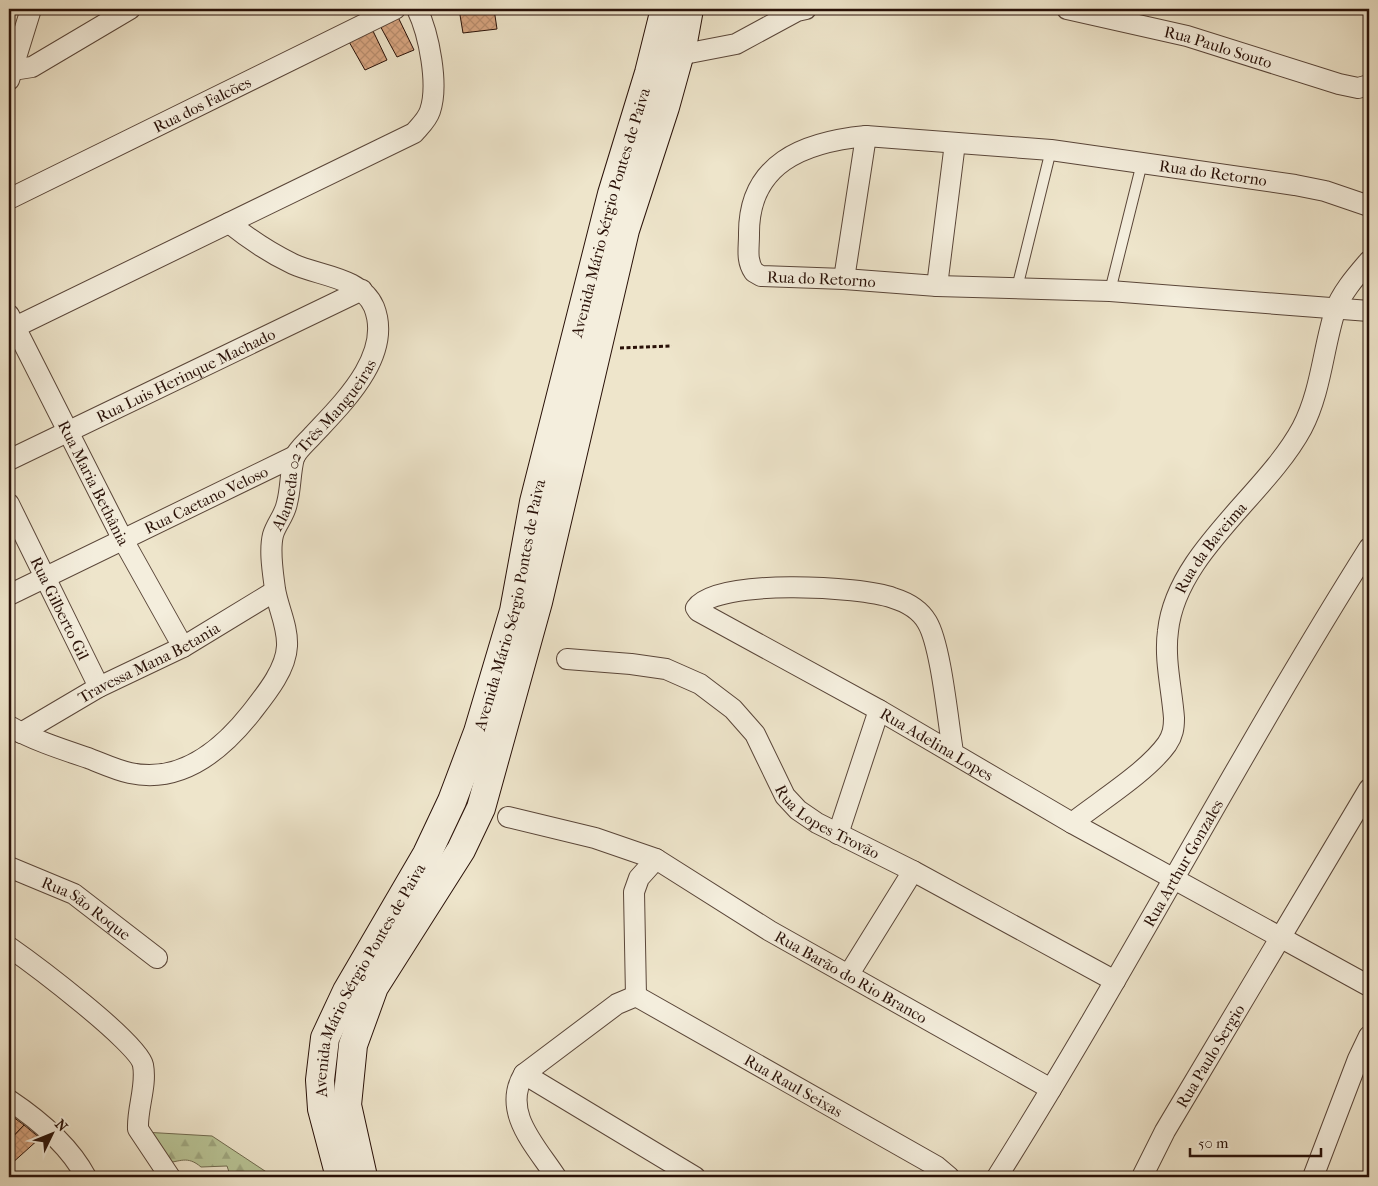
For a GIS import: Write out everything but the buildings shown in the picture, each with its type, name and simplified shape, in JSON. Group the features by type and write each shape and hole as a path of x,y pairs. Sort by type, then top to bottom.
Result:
{"main road":[{"name":"Avenida Mário Sérgio Pontes de Paiva","path":"340,1177 322,1109 320,1080 325,1038 347,991 427,854 452,801 478,732 514,610 534,502 612,194 649,73 665,9"},
{"name":"Avenida Mário Sérgio Pontes de Paiva","path":"363,1177 347,1105 353,1045 374,987 462,850 481,808 538,602 625,230 679,55 689,9"}],"street":[{"path":"11,75 31,9"},
{"path":"11,75 32,67 130,9"},
{"name":"Rua dos Falcões","path":"11,192 395,9"},
{"path":"11,324 229,223 414,133 423,124 432,102 430,47 417,9"},
{"path":"679,55 736,44 797,11 806,9"},
{"name":"Rua Paulo Souto","path":"1068,9 1186,36 1339,84 1358,88 1369,85"},
{"path":"844,279 866,136"},
{"name":"Rua do Retorno","path":"1369,206 1325,191 1295,185 1050,150 866,136 840,138 790,155 771,170 766,177 758,190 748,216 749,266 761,276 844,279 937,286 1110,291 1369,311"},
{"path":"937,286 955,143"},
{"path":"229,223 254,243 295,265 362,290"},
{"name":"Rua da Baveima","path":"1072,823 1147,765 1167,744 1174,731 1168,631 1177,598 1195,562 1288,452 1303,426 1311,407 1336,309 1369,261"},
{"name":"Rua Luis Herinque Machado","path":"9,460 362,290"},
{"name":"Alameda 02 Três Mangueiras","path":"15,729 129,772 152,776 170,774 188,768 215,750 240,727 265,696 284,660 287,647 286,630 275,591 273,534 287,504 295,456 362,380 369,367 375,346 377,325 374,307 362,290"},
{"name":"Rua Maria Bethânia","path":"11,324 68,430 122,538 183,647"},
{"name":"Rua Caetano Veloso","path":"9,595 122,538 295,456"},
{"name":"Rua Gilberto Gil","path":"9,504 99,687"},
{"name":"Rua Arthur Gonzales","path":"997,1177 1115,980 1324,620 1369,548"},
{"name":"Rua Adelina Lopes","path":"953,752 935,640 927,622 914,608 893,598 860,591 791,586 729,593 703,601 696,608 698,611 953,752 1072,823 1369,986"},
{"name":"Travessa Mana Betania","path":"15,729 183,647 275,591"},
{"name":"Rua Lopes Trovão","path":"567,659 666,669 700,684 733,709 755,734 785,796 798,810 838,834 913,871 1115,980"},
{"path":"838,834 879,710"},
{"name":"Rua Paulo Sergio","path":"1142,1177 1165,1131 1282,938 1369,789"},
{"name":"Rua Barão do Rio Branco","path":"508,817 595,838 656,859 770,931 1051,1089"},
{"path":"556,1177 516,1114 515,1099 517,1086 524,1074 617,1004 636,996 634,892 639,878 656,859"},
{"name":"Rua São Roque","path":"9,867 74,894 157,958"},
{"path":"849,974 913,871"},
{"path":"9,947 119,1034 137,1052 143,1063 144,1081 137,1118 138,1129 170,1177"},
{"name":"Rua Raul Seixas","path":"636,996 936,1173"},
{"path":"1314,1177 1358,1059 1369,1036"},
{"path":"524,1074 695,1177"},
{"path":"9,1100 37,1120 68,1150 86,1177"}],"lane":[{"path":"1017,288 1050,150"},
{"path":"1110,291 1142,163"}],"path":[{"path":"597,349 672,346"}],"green space":[{"path":"143,1132 212,1136 274,1177 234,1177 230,1175 227,1166 201,1167 187,1160 165,1163"}]}
